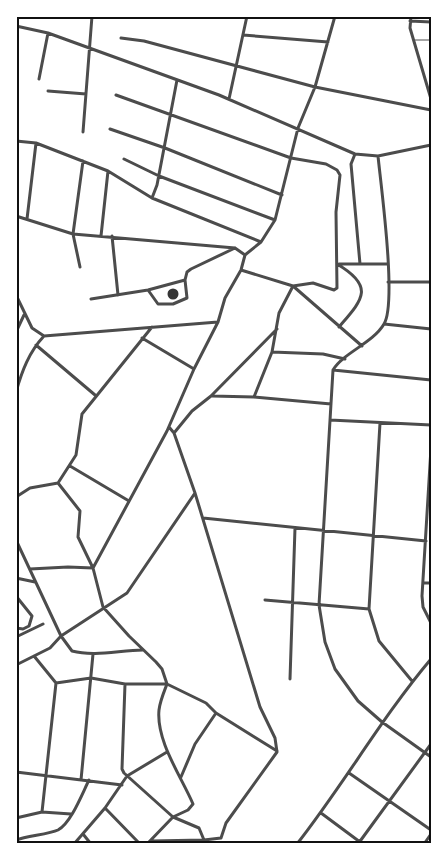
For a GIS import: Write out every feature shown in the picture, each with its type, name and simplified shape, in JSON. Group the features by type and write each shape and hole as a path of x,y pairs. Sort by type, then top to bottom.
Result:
{"street":[{"path":"83,132 92,16"},
{"path":"229,99 247,16"},
{"path":"93,568 169,427 194,369 218,322 225,298 241,270 245,255 261,242 275,220 298,128 315,87 335,16"},
{"path":"411,16 410,21 414,40 431,99"},
{"path":"410,21 431,22"},
{"path":"16,26 48,33 229,99 355,154 378,156 431,145"},
{"path":"39,79 48,33"},
{"path":"243,35 328,42"},
{"path":"122,38 144,41 315,87 431,110"},
{"path":"152,198 165,148 177,80"},
{"path":"48,91 86,94"},
{"path":"116,95 291,158 326,164 337,170 340,175 336,212 337,288 334,290 314,283 293,286"},
{"path":"110,129 165,148 282,195"},
{"path":"16,141 36,143 108,171 152,198 261,242"},
{"path":"27,220 36,143"},
{"path":"355,154 351,164 360,264"},
{"path":"378,156 388,264 388,310 384,324 362,346 333,370 319,605 325,642 335,669 358,701 382,722 431,756"},
{"path":"124,159 159,176 275,220"},
{"path":"80,267 73,234 83,161"},
{"path":"101,236 108,171"},
{"path":"16,216 73,234 235,248 245,255"},
{"path":"112,236 118,296"},
{"path":"148,290 158,304 181,302 187,298 185,280 187,272 235,248"},
{"path":"336,264 388,264"},
{"path":"336,264 349,271 362,289 362,297 339,327"},
{"path":"241,270 293,286 362,346"},
{"path":"91,300 148,290 185,280"},
{"path":"388,282 431,282"},
{"path":"254,397 272,352 280,313 293,286"},
{"path":"16,296 24,306 24,314 16,332"},
{"path":"24,314 32,328 44,336 218,322"},
{"path":"384,324 431,329"},
{"path":"16,497 30,488 58,483 76,455 82,414 95,395 120,369 153,326"},
{"path":"174,433 192,411 211,396 277,328"},
{"path":"16,392 26,362 44,336"},
{"path":"142,338 194,369"},
{"path":"36,345 95,395"},
{"path":"272,352 323,354 345,359"},
{"path":"333,370 431,380"},
{"path":"211,396 254,397 331,404"},
{"path":"330,420 431,426"},
{"path":"380,423 375,536 369,609 379,640 412,681"},
{"path":"151,841 221,838 226,823 278,752 275,738 260,707 195,493 174,433 169,427"},
{"path":"431,448 423,583 423,607 431,623"},
{"path":"70,466 129,501"},
{"path":"58,483 80,511 78,537 93,568 103,607 162,669 167,684 160,704 159,716 167,752 193,804 188,810 173,817 147,844"},
{"path":"16,665 50,648 61,636 127,593 195,493"},
{"path":"203,518 426,541"},
{"path":"290,679 295,528"},
{"path":"16,540 61,636 72,651 92,654 119,650 144,650"},
{"path":"30,569 93,568"},
{"path":"16,578 35,582"},
{"path":"423,583 431,583"},
{"path":"16,596 32,616 29,626 24,629 16,628"},
{"path":"265,600 369,609"},
{"path":"16,637 44,624"},
{"path":"81,780 92,654"},
{"path":"34,656 56,683 42,812"},
{"path":"297,844 349,773 382,722 431,658"},
{"path":"56,683 91,678 125,684 167,684 206,704 216,713 278,752"},
{"path":"125,684 122,769 127,776 173,817 199,828 204,840"},
{"path":"181,777 195,744 216,713"},
{"path":"321,813 359,843 431,744"},
{"path":"74,844 106,808 127,776 167,752"},
{"path":"16,772 122,785"},
{"path":"349,773 390,800 431,832 424,844"},
{"path":"16,840 57,831 66,825 89,780"},
{"path":"106,808 140,844"},
{"path":"16,818 42,812 71,814"},
{"path":"83,834 91,844"}],"lane":[{"path":"414,40 431,40"}],"building":[{"path":"173,288 179,294 173,300 167,294"}]}
